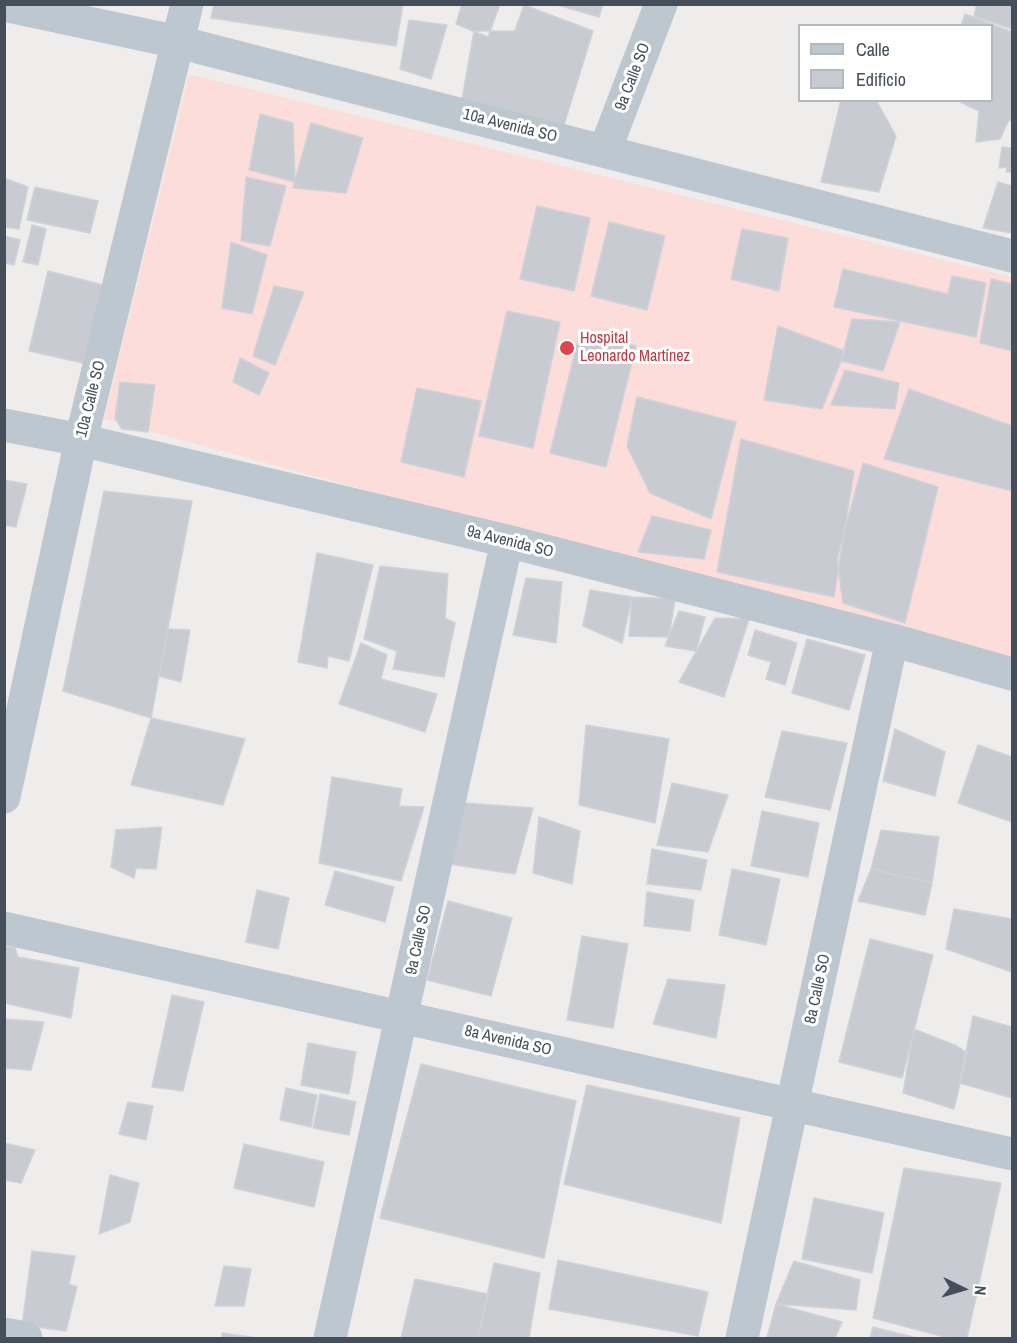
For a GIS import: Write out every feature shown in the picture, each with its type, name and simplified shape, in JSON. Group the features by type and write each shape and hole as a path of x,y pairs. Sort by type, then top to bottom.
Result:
{"street":[{"name":"10a Calle SO","path":"4,796 81,440 187,4"},
{"name":"9a Calle SO","path":"605,150 661,4"},
{"name":"10a Avenida SO","path":"4,5 178,42 1012,256"},
{"name":"9a Avenida SO","path":"4,425 81,440 507,541 892,640 1012,674"},
{"name":"9a Calle SO","path":"330,1338 507,541"},
{"name":"8a Calle SO","path":"742,1338 892,640"},
{"name":"8a Avenida SO","path":"4,928 1012,1154"},
{"path":"4,1334 26,1338"}],"shaded area":[{"name":"Hospital Leonardo Martínez","path":"189,74 1012,277 1012,665 104,419"}],"building":[{"path":"214,4 403,4 396,46 211,18"},
{"path":"462,4 500,4 488,37 456,24"},
{"path":"554,4 603,4 599,17"},
{"path":"977,4 1012,4 1012,29 974,16"},
{"path":"524,5 593,31 564,125 462,100 474,31 515,31"},
{"path":"965,14 991,24 962,24"},
{"path":"409,20 447,25 431,79 400,69"},
{"path":"993,25 1012,32 1012,121 1009,120 1000,139 976,142 979,111 960,102 993,102"},
{"path":"841,102 877,102 896,136 879,192 821,182"},
{"path":"260,114 293,123 295,182 249,170"},
{"path":"311,123 363,138 346,193 293,188"},
{"path":"1002,147 1012,148 1012,172 1006,172 1007,167 999,168"},
{"path":"246,177 286,186 270,246 241,241"},
{"path":"4,178 28,187 19,229 4,227"},
{"path":"998,182 1012,186 1012,233 983,228"},
{"path":"35,187 98,201 90,233 27,220"},
{"path":"537,206 590,218 574,291 520,279"},
{"path":"609,222 665,236 647,310 591,296"},
{"path":"32,225 46,229 38,265 23,262"},
{"path":"742,229 788,238 779,291 731,279"},
{"path":"4,236 20,240 14,265 4,263"},
{"path":"231,242 267,255 252,314 222,308"},
{"path":"843,269 948,294 952,276 986,283 976,337 834,307"},
{"path":"48,271 103,285 83,363 29,351"},
{"path":"991,279 1012,284 1012,351 980,343"},
{"path":"274,286 304,292 275,365 253,356"},
{"path":"507,311 560,322 533,448 479,436"},
{"path":"852,319 900,322 883,371 841,361"},
{"path":"778,326 845,351 822,409 764,400"},
{"path":"580,332 636,346 606,467 550,453"},
{"path":"240,358 269,373 259,395 233,382"},
{"path":"845,370 899,383 895,409 831,405"},
{"path":"120,382 155,385 148,432 122,429 115,418"},
{"path":"417,388 481,401 464,477 401,462"},
{"path":"909,389 1012,426 1012,491 884,459"},
{"path":"637,397 736,422 711,519 650,493 627,446"},
{"path":"741,439 854,471 834,597 717,572"},
{"path":"863,463 938,487 905,623 843,603 837,560"},
{"path":"4,480 27,484 16,527 4,525"},
{"path":"104,491 192,501 151,718 63,691"},
{"path":"652,516 711,530 704,559 638,552"},
{"path":"317,553 373,565 349,661 328,656 327,668 298,662"},
{"path":"380,566 448,574 445,618 455,623 444,677 393,669 397,651 364,639"},
{"path":"526,578 562,582 556,643 513,635"},
{"path":"590,590 632,597 622,643 583,626"},
{"path":"632,597 675,599 669,637 629,636"},
{"path":"679,611 705,617 696,651 665,646"},
{"path":"715,618 749,619 724,697 679,682"},
{"path":"168,629 190,630 181,682 159,676"},
{"path":"755,630 797,643 785,685 766,679 771,662 748,655"},
{"path":"807,639 865,655 849,710 792,693"},
{"path":"361,643 387,655 381,679 437,694 425,732 339,704"},
{"path":"151,718 245,739 223,805 131,785"},
{"path":"586,725 669,739 655,823 579,805"},
{"path":"895,729 945,752 935,796 883,781"},
{"path":"782,731 847,743 830,810 765,797"},
{"path":"978,745 1012,757 1012,822 958,803"},
{"path":"332,777 402,789 399,806 424,807 401,881 319,863"},
{"path":"672,783 728,795 708,852 657,845"},
{"path":"465,803 533,808 515,874 449,864"},
{"path":"762,811 819,823 808,877 751,866"},
{"path":"539,817 580,831 572,884 533,873"},
{"path":"162,827 156,869 136,868 134,878 111,867 116,830"},
{"path":"881,830 939,837 932,883 871,869"},
{"path":"652,849 707,860 701,890 647,884"},
{"path":"732,869 780,879 766,945 719,935"},
{"path":"871,869 932,883 925,915 858,901"},
{"path":"335,871 394,887 385,922 325,905"},
{"path":"257,890 289,898 278,949 246,942"},
{"path":"647,892 694,900 690,931 644,926"},
{"path":"448,901 512,918 491,996 427,980"},
{"path":"954,909 1012,919 1012,972 946,949"},
{"path":"582,936 628,944 613,1028 567,1020"},
{"path":"870,939 933,955 902,1078 839,1062"},
{"path":"4,946 15,948 18,957 79,968 71,1018 4,1003"},
{"path":"668,979 725,985 716,1038 653,1024"},
{"path":"172,995 204,1002 183,1091 152,1087"},
{"path":"973,1016 1012,1027 1012,1098 960,1083"},
{"path":"4,1019 44,1022 31,1070 4,1068"},
{"path":"914,1029 957,1046 967,1053 954,1109 903,1093"},
{"path":"308,1043 356,1052 349,1094 301,1085"},
{"path":"421,1064 576,1101 544,1258 380,1218"},
{"path":"587,1085 740,1118 721,1223 564,1184"},
{"path":"286,1088 317,1095 311,1127 280,1120"},
{"path":"320,1094 356,1102 349,1135 313,1128"},
{"path":"128,1102 153,1106 146,1140 119,1134"},
{"path":"4,1143 35,1150 21,1183 4,1180"},
{"path":"244,1144 324,1162 314,1207 234,1188"},
{"path":"904,1168 1001,1183 967,1338 948,1338 873,1318"},
{"path":"110,1175 139,1183 130,1222 99,1234"},
{"path":"814,1198 884,1213 872,1273 802,1259"},
{"path":"32,1251 75,1256 69,1284 77,1287 66,1331 22,1325"},
{"path":"558,1260 708,1292 698,1336 549,1309"},
{"path":"794,1261 860,1280 856,1310 776,1304"},
{"path":"494,1263 540,1273 529,1338 478,1338"},
{"path":"224,1266 251,1269 244,1306 215,1306"},
{"path":"415,1279 488,1294 478,1338 401,1338"},
{"path":"776,1304 842,1322 835,1338 767,1338"},
{"path":"873,1327 917,1338 870,1338"},
{"path":"222,1333 257,1338 222,1338"}],"place":[{"name":"Hospital Leonardo Martínez","path":"567,348"}]}
